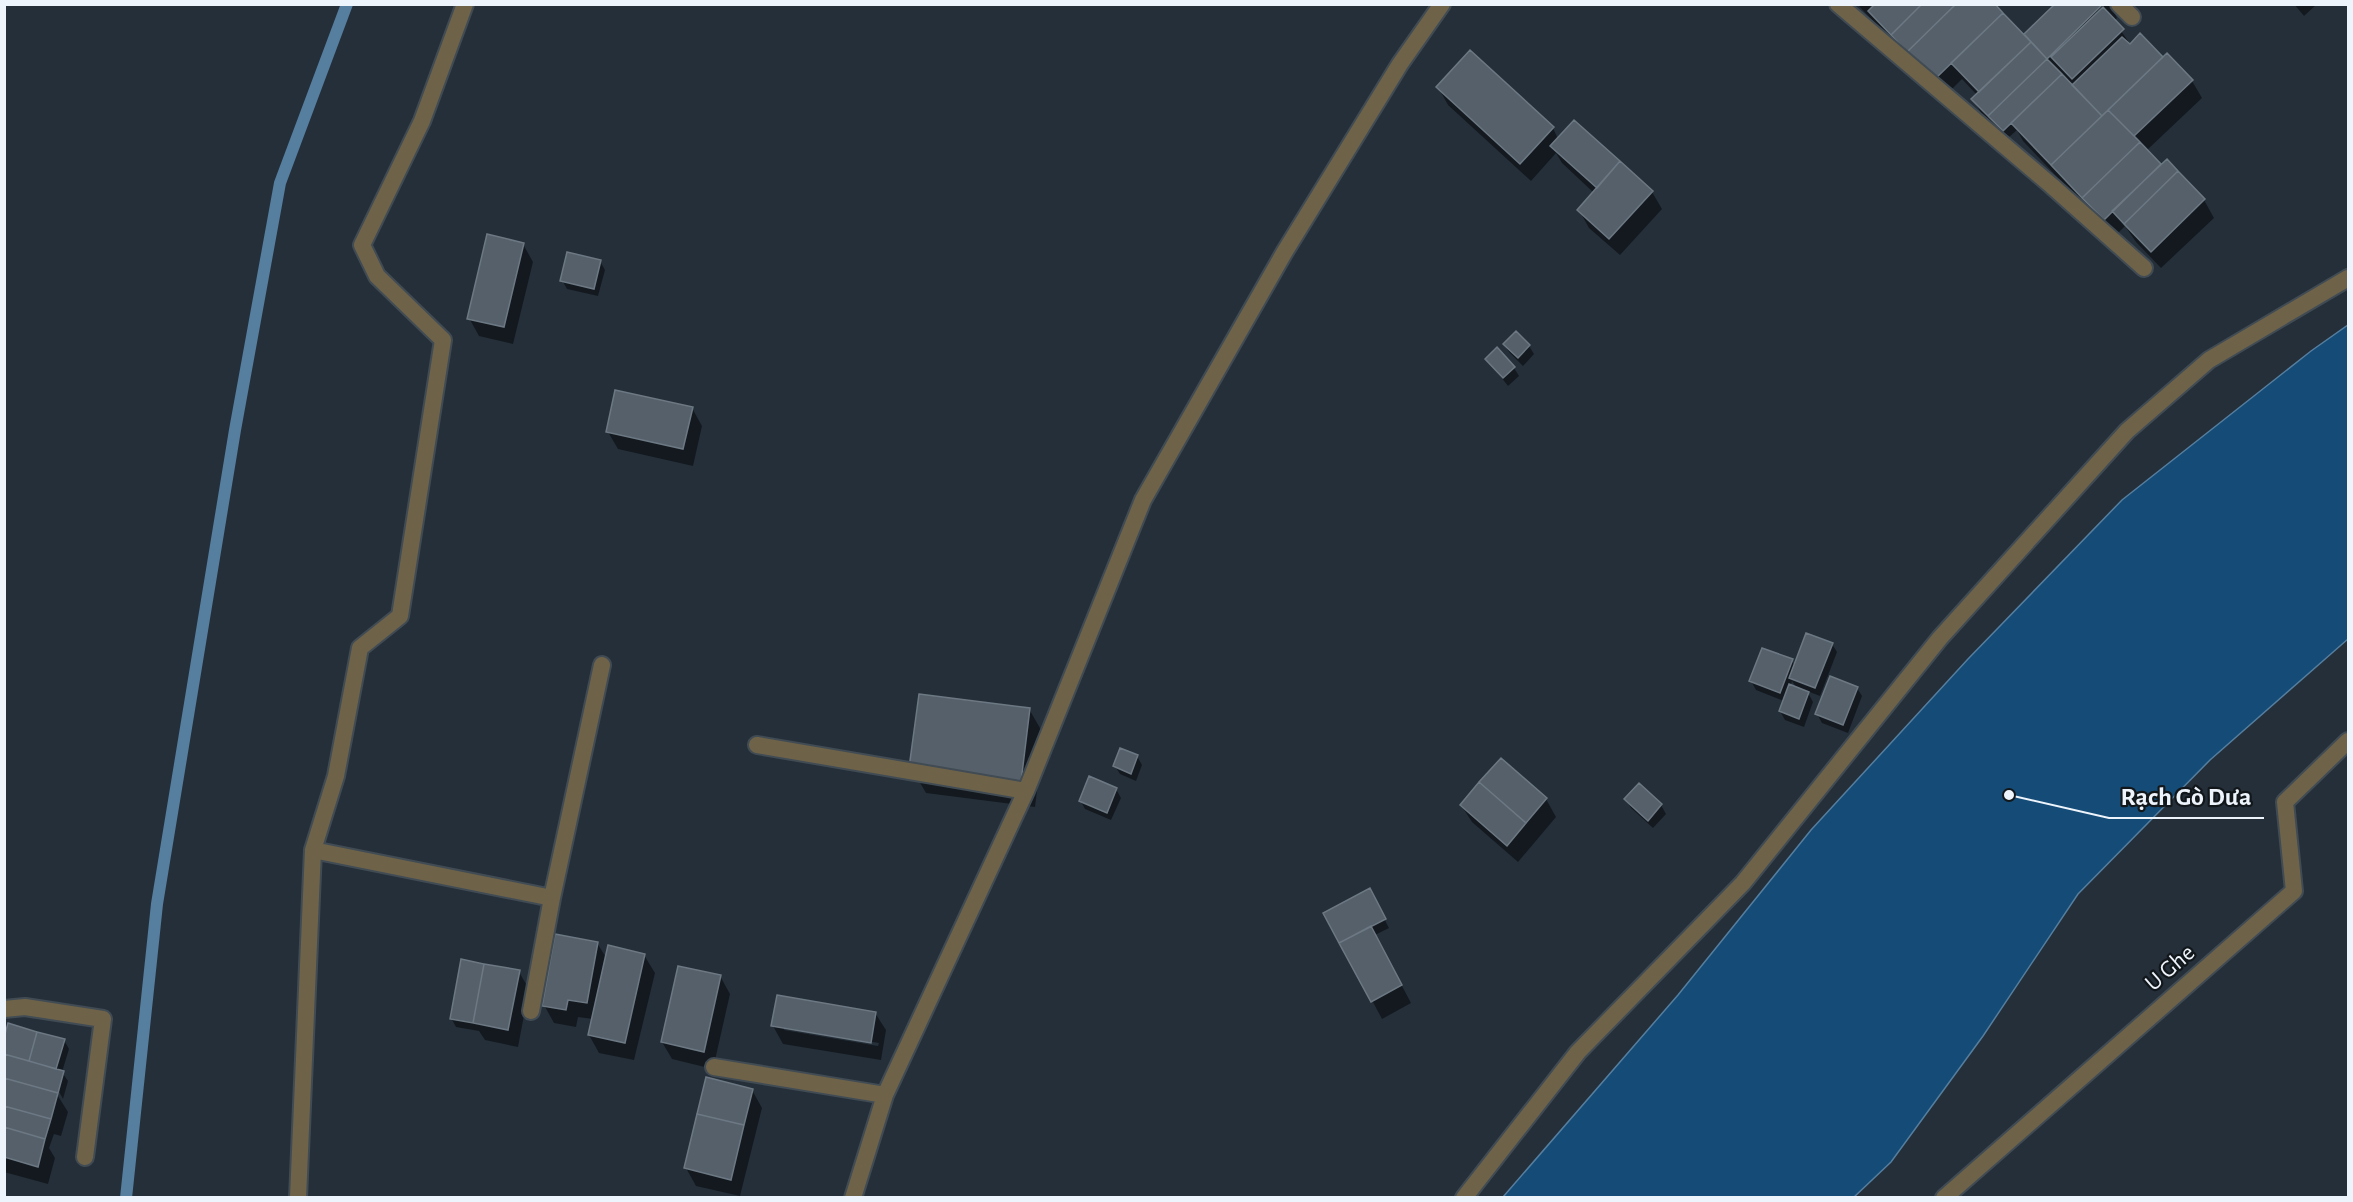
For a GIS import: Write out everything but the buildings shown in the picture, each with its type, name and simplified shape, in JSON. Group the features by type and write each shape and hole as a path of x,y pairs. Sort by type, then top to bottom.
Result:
{"street":[{"path":"298,1197 313,850 336,776 360,648 400,616 443,340 377,276 362,245 422,121 465,4"},
{"path":"853,1197 885,1095 1026,791 1143,500 1284,253 1400,64 1442,4"},
{"path":"1838,4 2052,186 2144,268"},
{"path":"2119,4 2132,17"},
{"path":"1464,1197 1578,1052 1743,883 1940,638 2127,431 2209,360 2349,278"},
{"path":"531,1011 552,898 602,665"},
{"name":"U Ghe","path":"1944,1197 2294,891 2285,802 2349,741"},
{"path":"757,745 1026,791"},
{"path":"313,850 552,898"},
{"path":"4,1009 25,1007 103,1019 85,1157"},
{"path":"714,1067 885,1095"}],"water":[{"path":"2348,325 2348,639 2210,760 2078,894 1983,1036 1891,1162 1854,1197 1503,1197 1678,995 1811,830 1968,659 2122,500 2311,351"}],"waterway":[{"path":"126,1198 157,904 235,430 280,183 347,4"}],"place":[{"name":"Rạch Gò Dưa","path":"2009,795"}]}
